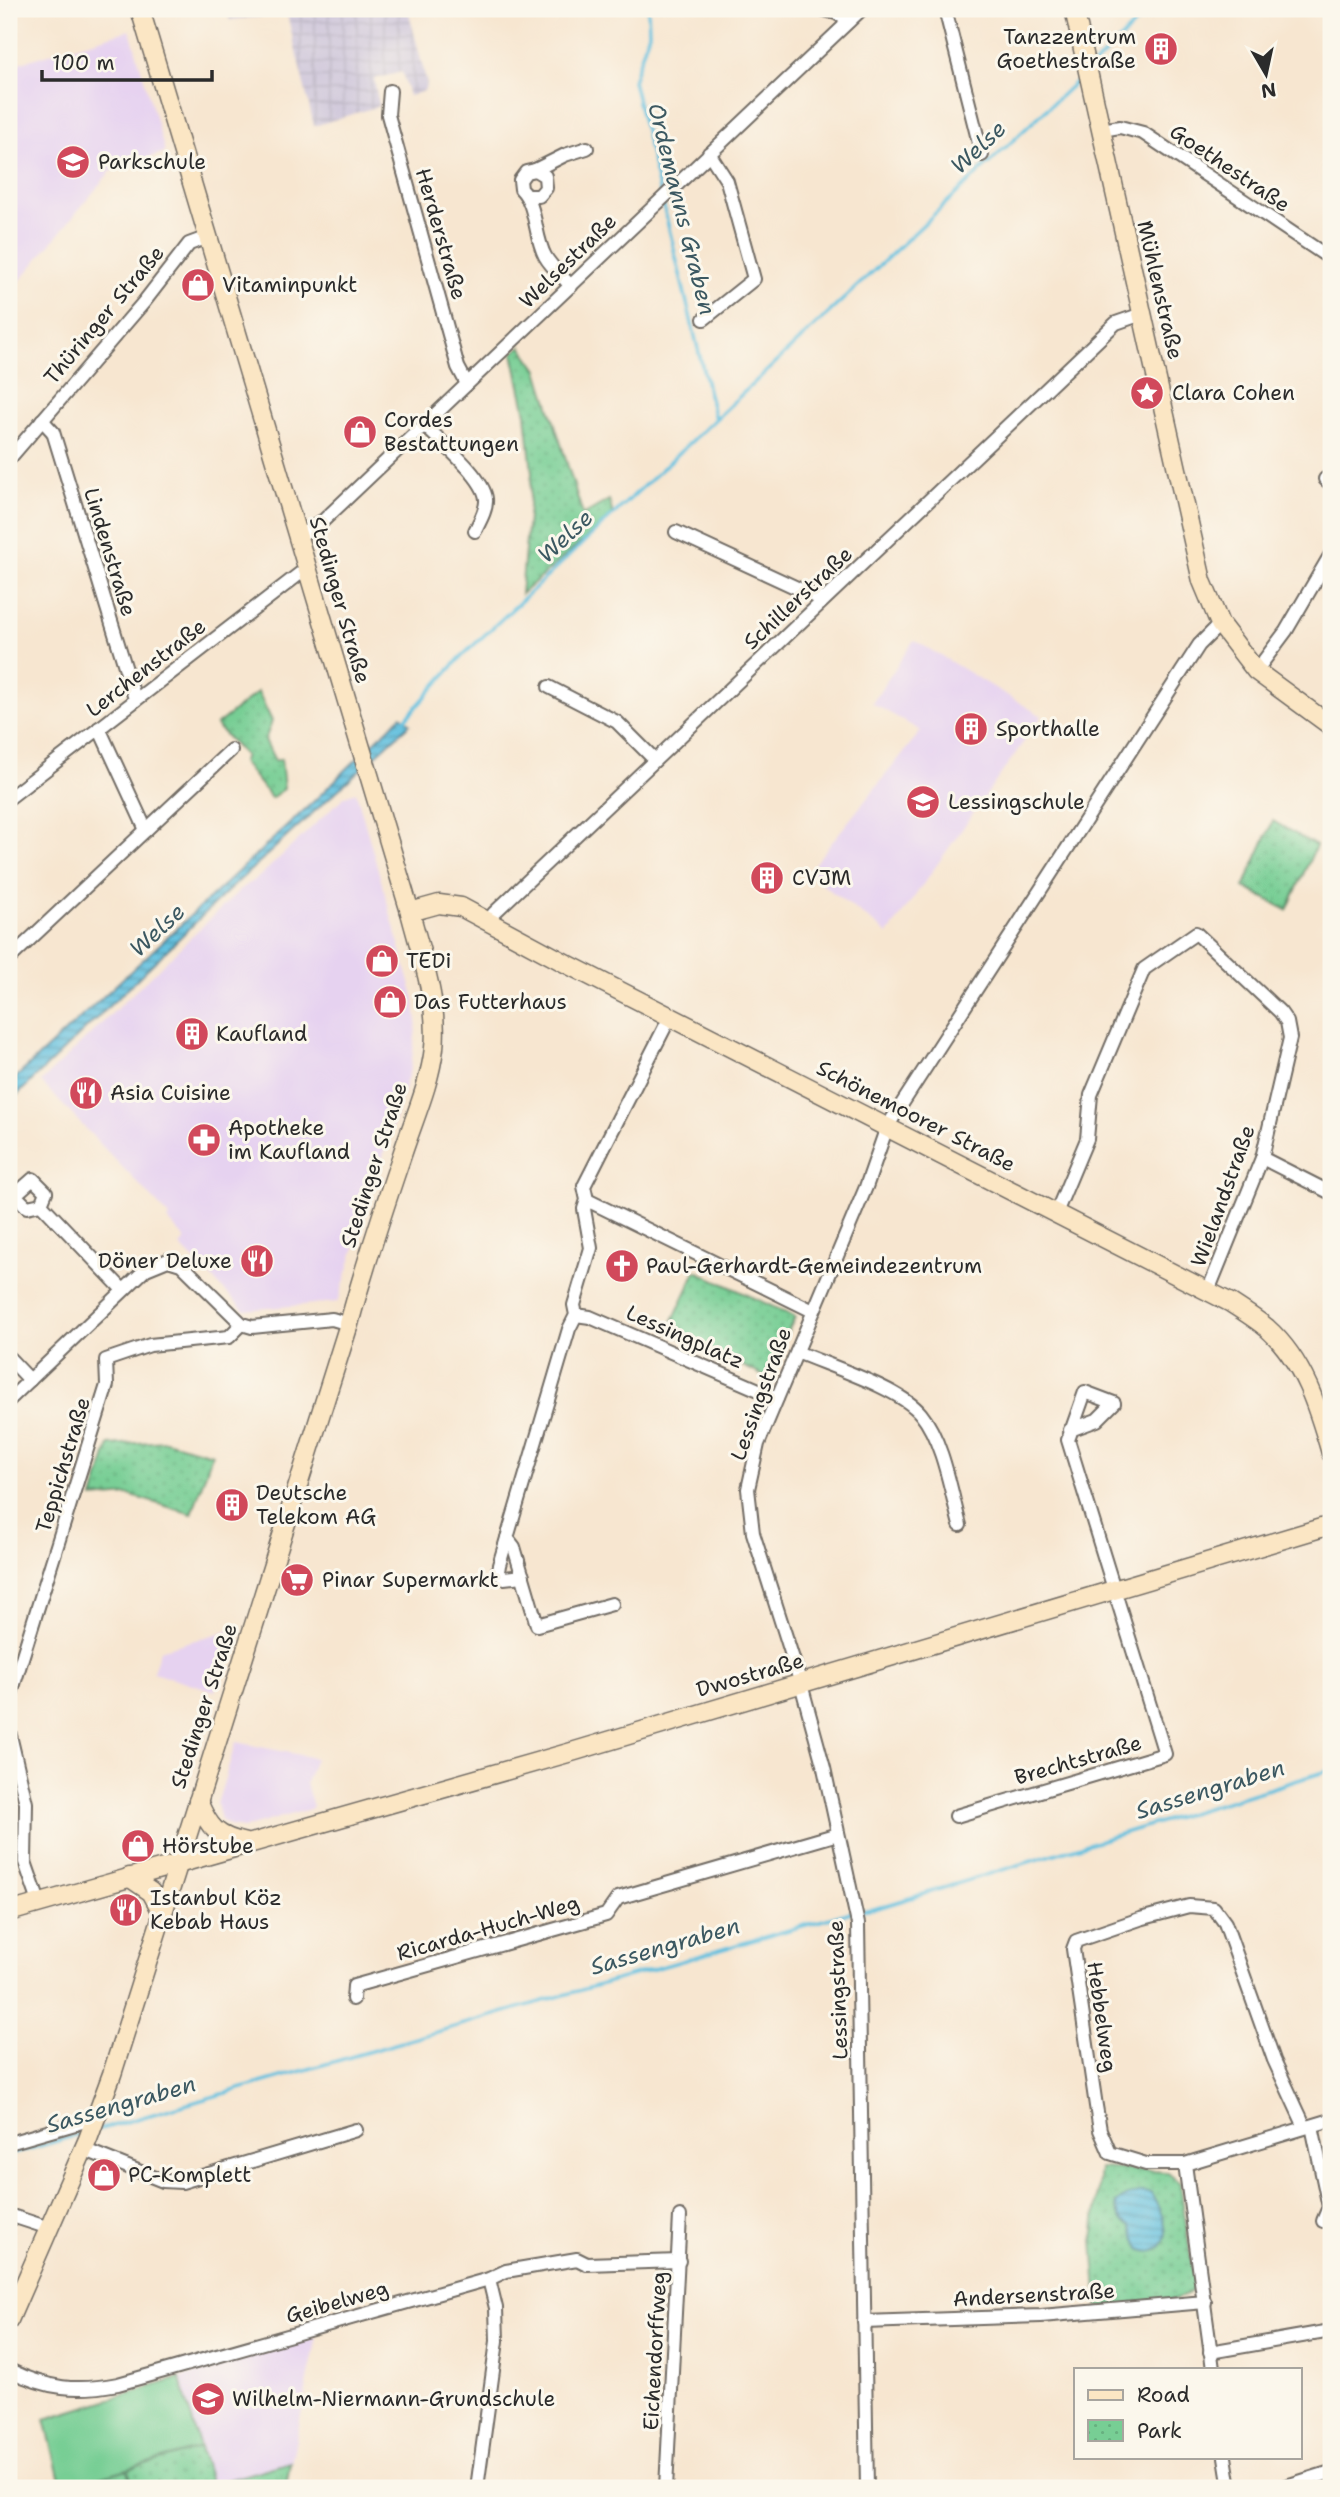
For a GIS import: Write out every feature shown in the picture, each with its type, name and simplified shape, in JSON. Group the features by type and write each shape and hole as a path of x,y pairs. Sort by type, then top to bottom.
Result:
{"main road":[{"name":"Stedinger Straße","path":"9,2320 90,2133 163,1914 349,1324 367,1258 416,1115 434,1048 435,1024 431,998 410,912 140,9"},
{"name":"Mühlenstraße","path":"1074,9 1202,581 1220,624 1256,671 1331,726"},
{"name":"Schönemoorer Straße","path":"410,912 439,904 461,907 670,1017 1231,1303 1268,1329 1295,1362 1315,1402 1331,1453"},
{"name":"Dwostraße","path":"9,1912 575,1751 1331,1525"},
{"path":"198,1801 215,1831 246,1843"},
{"path":"129,1877 151,1892 163,1914"}],"street":[{"path":"821,9 836,13 849,22"},
{"name":"Welsestraße","path":"298,537 324,520 862,9"},
{"path":"945,9 982,155"},
{"name":"Herderstraße","path":"390,91 388,115 458,368 467,384"},
{"name":"Goethestraße","path":"1101,130 1120,127 1143,133 1331,259"},
{"path":"571,285 546,258 520,180 526,172 587,148"},
{"path":"704,319 754,279 727,181 709,153"},
{"path":"527,196 539,196 547,188 545,176 535,170"},
{"name":"Thüringer Straße","path":"9,459 144,302 189,244 208,237"},
{"name":"Schillerstraße","path":"489,921 494,913 1116,323 1142,314"},
{"name":"Lindenstraße","path":"42,420 53,432 135,699"},
{"path":"424,425 480,482 486,499 475,531"},
{"path":"676,532 823,600"},
{"path":"1256,671 1286,631 1331,555"},
{"name":"Lerchenstraße","path":"9,798 307,568"},
{"name":"Lessingstraße","path":"867,2488 858,1924 824,1768 801,1684 753,1533 748,1489 758,1444 866,1187 887,1127 1199,645 1220,624"},
{"path":"549,687 617,722 655,760"},
{"path":"99,728 146,830"},
{"path":"9,959 231,750"},
{"name":"Wielandstraße","path":"1056,1213 1087,1139 1091,1095 1144,969 1196,933 1280,1012 1290,1038 1262,1158 1208,1291"},
{"path":"523,1576 505,1578 498,1572 569,1329 576,1315 574,1305 591,1248 584,1209 587,1200 584,1186 670,1017"},
{"path":"1262,1158 1331,1193"},
{"path":"587,1200 813,1311"},
{"path":"41,1204 123,1290"},
{"path":"9,1400 146,1269 168,1260 181,1264 242,1324 252,1327 332,1319 349,1324"},
{"name":"Lessingplatz","path":"576,1315 590,1317 777,1398"},
{"name":"Teppichstraße","path":"9,1700 107,1385 106,1360 150,1345 229,1337 242,1324"},
{"path":"797,1352 902,1396 922,1415 936,1443 960,1525"},
{"path":"9,1357 30,1380"},
{"path":"1070,1430 1069,1440 1114,1589"},
{"path":"507,1538 514,1547 537,1625 612,1604"},
{"name":"Brechtstraße","path":"956,1816 1166,1754 1114,1589"},
{"path":"9,1731 26,1802 25,1862 39,1902"},
{"name":"Ricarda-Huch-Weg","path":"353,1999 354,1986 606,1915 618,1898 838,1834"},
{"name":"Hebbelweg","path":"1185,2164 1146,2164 1110,2153 1100,2130 1096,2106 1073,1949 1076,1941 1189,1906 1214,1908 1225,1923 1273,2060 1308,2127"},
{"path":"1213,2368 1185,2164 1331,2120"},
{"path":"1308,2127 1329,2207 1323,2221"},
{"path":"9,2143 90,2133 163,2182 183,2182 356,2130"},
{"path":"9,2215 49,2228"},
{"name":"Eichendorffweg","path":"666,2488 680,2216"},
{"name":"Geibelweg","path":"9,2370 31,2381 89,2390 489,2279 506,2271 577,2259 587,2264 679,2261"},
{"path":"477,2488 497,2341 496,2308 489,2279"},
{"name":"Andersenstraße","path":"864,2322 1041,2316 1205,2302"},
{"path":"1210,2352 1331,2331"},
{"path":"1225,2458 1230,2488"},
{"path":"1280,2488 1331,2472"}],"shaded area":[{"path":"228,9 408,9 427,84 424,91 409,96 402,72 374,79 379,106 314,126 287,14 229,20"},
{"name":"Parkschule","path":"130,30 165,152 110,172 9,294 9,66"},
{"name":"Lessingschule","path":"914,640 1042,716 888,934 807,873 921,731 872,703"},
{"path":"356,792 414,997 417,1021 411,1066 338,1302 244,1310 180,1246 186,1240 168,1220 170,1217 41,1082 241,889 260,876 345,796"},
{"path":"234,1629 215,1691 153,1672 160,1650"},
{"path":"236,1742 315,1758 306,1783 313,1808 244,1828 231,1826 221,1820 217,1804"},
{"name":"Wilhelm-Niermann-Grundschule","path":"317,2337 286,2488 133,2488 127,2470 62,2488 45,2419"}],"green space":[{"path":"521,346 538,370 583,515 609,500 613,515 521,594 532,473 526,414 513,353"},
{"path":"258,692 272,721 265,740 275,761 281,759 284,789 271,798 242,762 245,756 216,725"},
{"path":"1273,821 1316,846 1287,910 1244,887"},
{"path":"696,1271 795,1317 766,1377 668,1331"},
{"path":"166,1441 212,1454 192,1514 129,1495 93,1498 109,1445"},
{"path":"1100,2168 1167,2172 1180,2183 1195,2288 1176,2299 1163,2302 1098,2307 1093,2241"},
{"path":"180,2378 200,2448 62,2488 45,2419"},
{"path":"200,2448 212,2488 133,2488 128,2469"},
{"path":"290,2462 286,2488 212,2488 211,2485"},
{"path":"128,2469 133,2488 61,2488"}],"water":[{"path":"401,716 410,724 233,886 9,1103 9,1084 313,802"},
{"path":"1142,2192 1151,2193 1165,2227 1165,2240 1151,2252 1140,2249 1131,2226 1121,2220 1116,2207 1116,2203 1127,2196"}],"waterway":[{"name":"Ordemanns Graben","path":"648,9 649,33 633,81 661,197"},
{"name":"Welse","path":"1094,65 1150,9"},
{"name":"Welse","path":"402,723 460,658 1083,75"},
{"name":"Ordemanns Graben","path":"663,204 715,419"},
{"name":"Sassengraben","path":"858,1911 874,1909 1331,1770"},
{"name":"Sassengraben","path":"98,2130 851,1912"},
{"name":"Sassengraben","path":"9,2155 84,2133"}],"place":[{"name":"Tanzzentrum Goethestraße","path":"1161,49"},
{"name":"Parkschule","path":"73,162"},
{"name":"Vitaminpunkt","path":"198,285"},
{"name":"Clara Cohen","path":"1147,393"},
{"name":"Cordes Bestattungen","path":"360,432"},
{"name":"Sporthalle","path":"971,729"},
{"name":"Lessingschule","path":"923,802"},
{"name":"CVJM","path":"767,878"},
{"name":"TEDi","path":"382,961"},
{"name":"Das Futterhaus","path":"390,1002"},
{"name":"Kaufland","path":"192,1034"},
{"name":"Asia Cuisine","path":"86,1093"},
{"name":"Apotheke im Kaufland","path":"204,1140"},
{"name":"Döner Deluxe","path":"257,1261"},
{"name":"Paul-Gerhardt-Gemeindezentrum","path":"622,1266"},
{"name":"Deutsche Telekom AG","path":"232,1505"},
{"name":"Pinar Supermarkt","path":"297,1580"},
{"name":"Hörstube","path":"138,1846"},
{"name":"Istanbul Köz Kebab Haus","path":"126,1910"},
{"name":"PC-Komplett","path":"104,2175"},
{"name":"Wilhelm-Niermann-Grundschule","path":"208,2399"}]}
